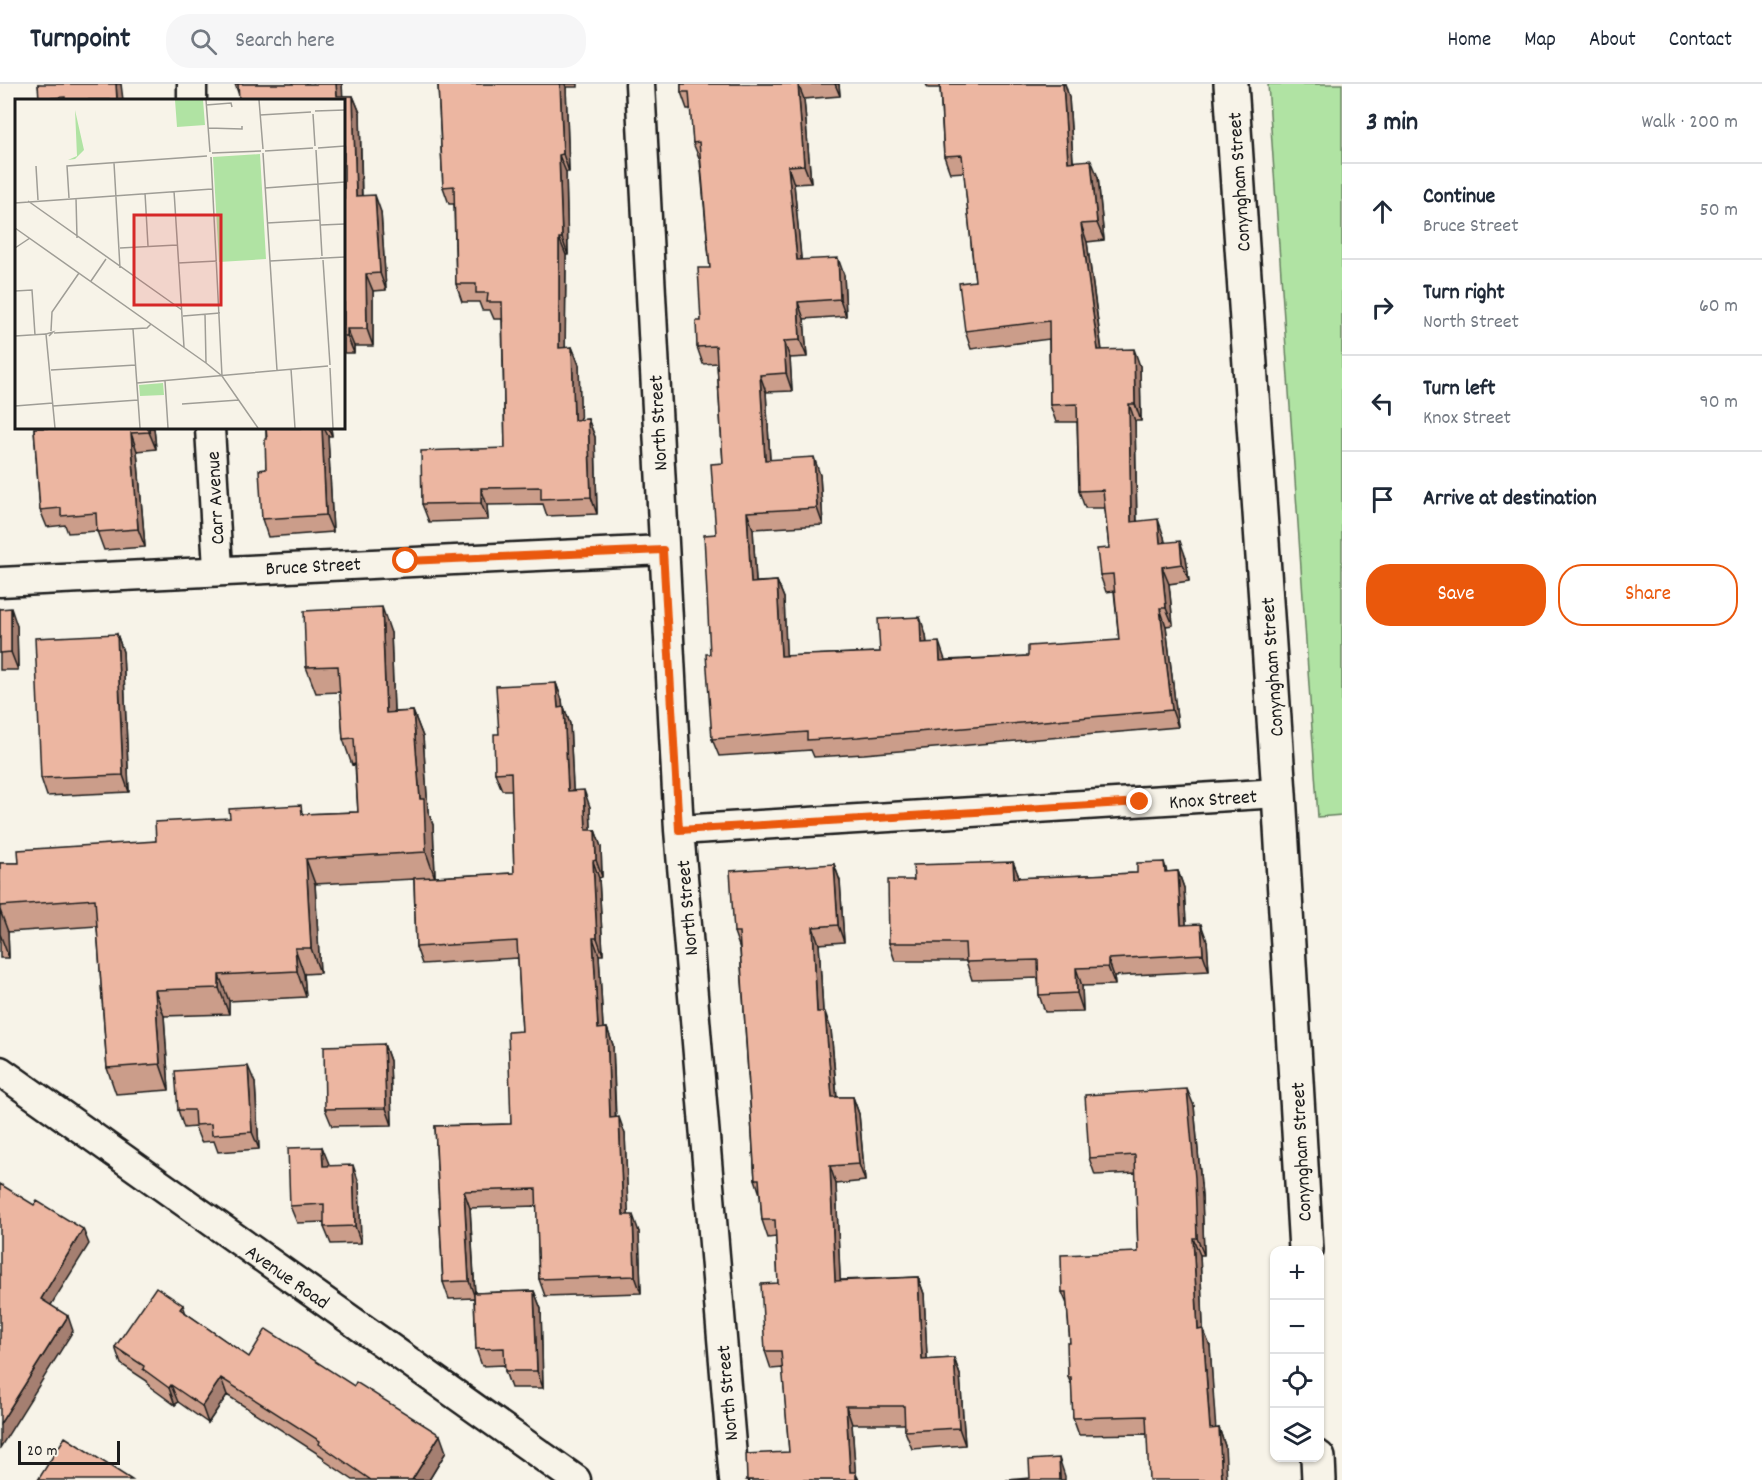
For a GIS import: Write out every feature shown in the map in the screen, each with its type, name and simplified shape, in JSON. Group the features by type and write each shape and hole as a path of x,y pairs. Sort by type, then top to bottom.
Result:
{"street":[{"name":"North Street","path":"640,84 679,830 734,1480"},
{"name":"Conyngham Street","path":"1231,84 1279,794 1306,1246"},
{"name":"Carr Avenue","path":"210,429 218,569"},
{"name":"Bruce Street","path":"0,582 218,569 663,550"},
{"name":"Knox Street","path":"679,830 1279,794"},
{"name":"Avenue Road","path":"0,1071 576,1480"},
{"path":"1318,1462 1319,1480"}],"green space":[{"path":"1268,84 1342,84 1342,815 1318,817"}],"building":[{"path":"38,84 116,84 117,99 65,99 65,97 39,99"},
{"path":"238,84 336,84 337,96 353,96 356,196 375,195 380,273 366,274 367,329 347,329 347,336 345,336 345,99 239,99"},
{"path":"438,84 560,84 563,154 559,155 562,238 559,238 559,348 572,347 574,420 588,419 591,497 541,499 541,487 481,488 481,503 422,504 421,451 505,448 502,302 487,302 488,293 476,293 476,284 456,284 454,186 443,187"},
{"path":"681,84 798,84 804,165 788,166 797,260 838,258 840,299 798,302 800,340 784,341 786,373 760,375 765,460 814,457 817,508 747,512 751,583 777,581 781,656 880,652 878,619 920,617 921,643 939,642 940,661 1028,656 1028,646 1119,640 1113,574 1100,575 1097,549 1109,548 1103,490 1079,491 1077,404 1050,405 1049,321 965,331 959,283 975,281 962,155 944,156 940,84 1063,84 1068,162 1091,160 1097,223 1081,224 1098,350 1134,349 1135,404 1129,404 1131,522 1158,519 1160,543 1180,541 1182,564 1162,567 1166,608 1160,608 1172,710 858,737 807,740 807,732 712,739 706,654 710,654 704,535 716,534 711,464 723,463 716,346 697,347 696,321 701,321 698,268 710,268 699,142 693,143 689,92 681,92"},
{"path":"34,429 149,429 149,432 131,433 138,529 97,532 96,513 61,516 61,508 40,510"},
{"path":"266,429 322,429 326,515 262,519 259,470 266,469 265,439 267,439"},
{"path":"382,607 386,713 413,711 420,799 424,799 426,852 306,859 311,948 295,948 297,971 219,975 219,988 155,990 160,1064 107,1068 95,899 0,906 0,863 19,863 18,850 156,841 155,822 230,818 229,809 301,805 302,814 358,812 354,738 343,739 338,666 306,667 304,611"},
{"path":"11,608 11,652 0,653 0,609"},
{"path":"117,634 123,775 41,778 35,638"},
{"path":"556,683 558,708 564,707 568,791 584,790 586,830 595,830 596,860 593,861 597,938 593,938 598,1029 607,1028 610,1118 619,1117 623,1215 633,1215 635,1276 539,1279 536,1189 464,1191 469,1281 443,1282 435,1126 511,1124 508,1032 522,1031 517,941 416,947 414,878 514,873 511,772 495,773 494,734 499,734 496,686"},
{"path":"1013,862 1014,878 1137,873 1137,863 1164,862 1165,872 1178,871 1181,925 1201,924 1203,954 1108,959 1108,967 1076,968 1077,993 1039,995 1038,960 966,962 965,943 889,943 888,880 914,880 913,865"},
{"path":"834,864 838,925 813,927 817,1012 825,1012 832,1097 853,1097 859,1164 830,1166 835,1281 918,1277 922,1360 954,1358 959,1428 905,1431 904,1406 846,1406 850,1472 856,1472 856,1480 747,1480 746,1454 789,1452 781,1351 765,1351 761,1284 778,1283 775,1220 762,1220 759,1179 755,1179 739,932 734,932 730,871"},
{"path":"384,1044 386,1108 325,1109 324,1046"},
{"path":"248,1066 252,1132 212,1135 211,1124 195,1125 194,1110 178,1110 175,1071"},
{"path":"1187,1089 1195,1178 1197,1238 1193,1238 1198,1330 1203,1329 1210,1429 1219,1428 1222,1480 1149,1480 1146,1416 1073,1418 1071,1377 1068,1377 1067,1343 1070,1343 1066,1292 1062,1292 1061,1255 1138,1252 1135,1155 1089,1158 1085,1095"},
{"path":"322,1147 323,1166 353,1165 355,1226 324,1227 324,1204 290,1206 288,1148"},
{"path":"0,1184 34,1205 37,1201 83,1229 41,1299 68,1316 0,1424"},
{"path":"156,1287 183,1305 180,1309 249,1357 266,1329 354,1386 356,1382 440,1435 412,1480 371,1480 319,1444 320,1441 221,1378 202,1406 171,1385 169,1388 143,1369 144,1366 115,1347"},
{"path":"534,1291 537,1371 505,1371 504,1348 476,1349 474,1293"},
{"path":"65,1437 132,1480 38,1480"},
{"path":"1059,1458 1060,1480 1006,1480 1030,1478 1029,1460"}],"route":[{"path":"406,561 663,550 679,830 1140,802"}]}
